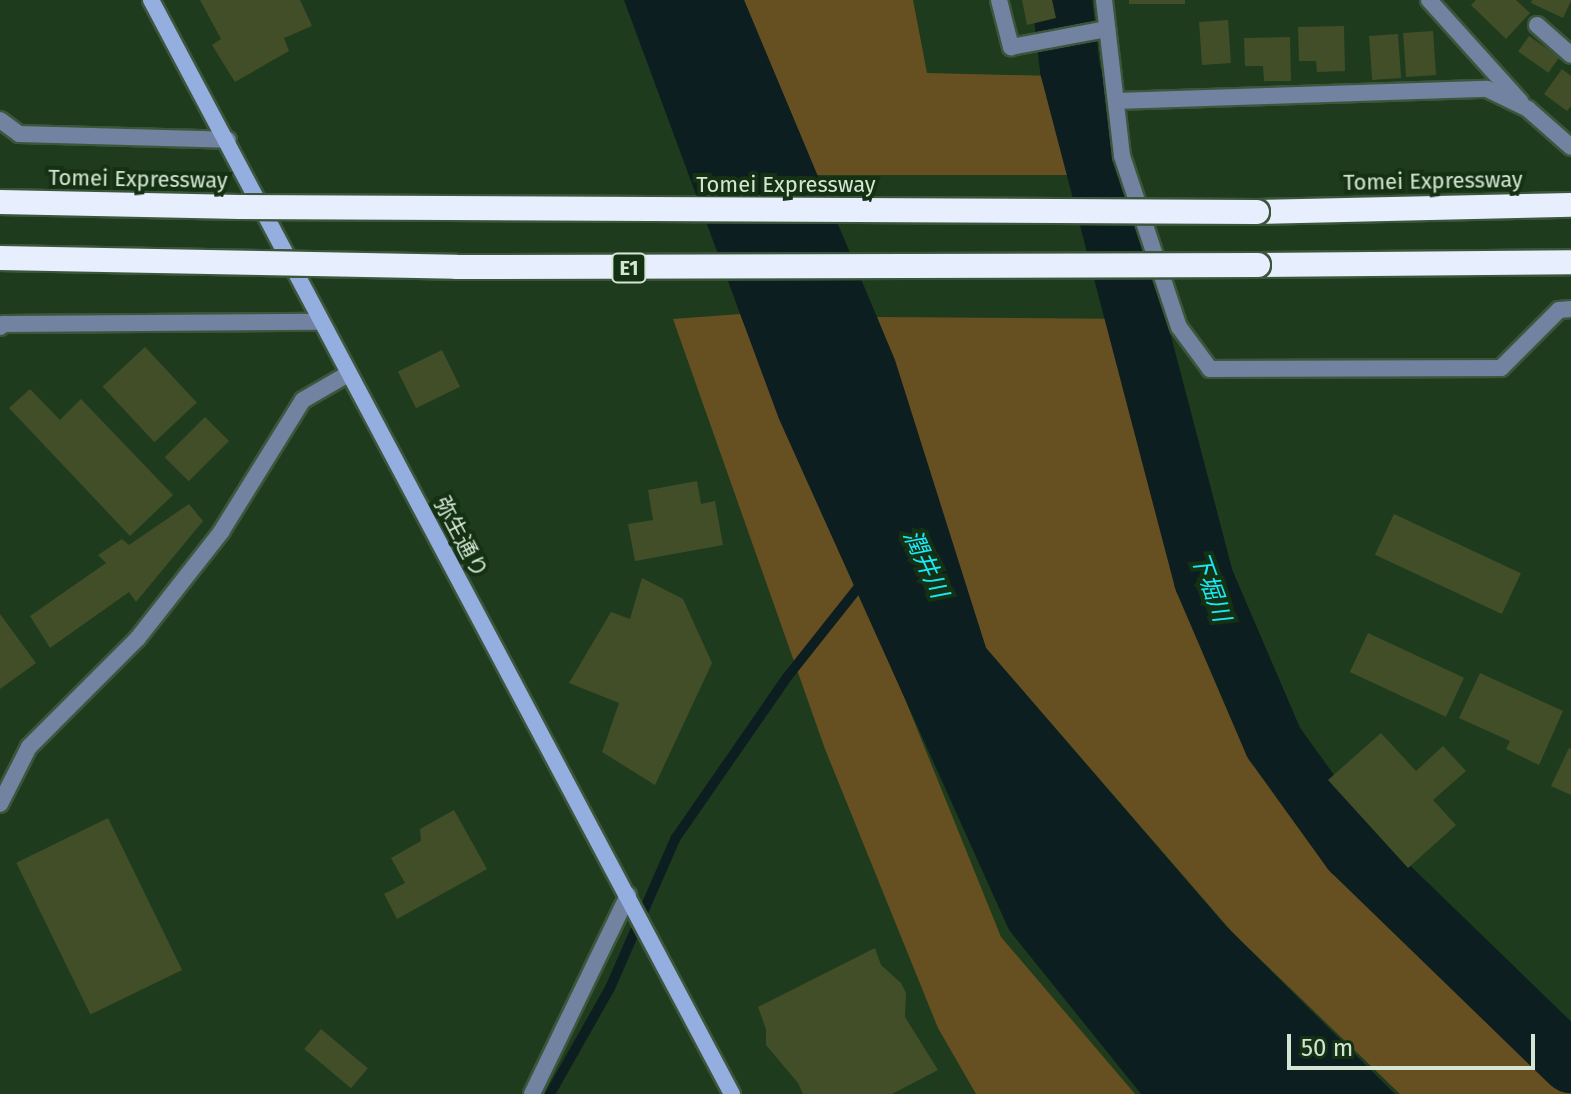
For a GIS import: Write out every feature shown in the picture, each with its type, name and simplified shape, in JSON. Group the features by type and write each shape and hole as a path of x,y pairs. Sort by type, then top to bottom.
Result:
{"highway":[{"name":"Tomei Expressway","path":"0,202 240,207 1257,212 1571,205"},
{"name":"E1","path":"0,258 456,267 1571,262"}],"street":[{"name":"弥生通り","path":"151,0 732,1094"},
{"path":"999,0 1011,47 1100,30"},
{"path":"1104,0 1100,30 1116,101 1122,156 1179,327 1210,369 1501,368 1559,310 1571,309"},
{"path":"1429,0 1528,109 1571,147"},
{"path":"1537,25 1571,55"},
{"path":"1116,101 1487,89 1528,109"},
{"path":"0,120 19,134 228,140"},
{"path":"0,327 3,324 320,322"},
{"path":"0,804 29,747 138,638 221,532 303,400 348,374"},
{"path":"532,1094 628,895"}],"shaded area":[{"path":"744,0 913,0 927,73 1054,76 1075,175 817,175"},
{"path":"740,314 905,699 1001,937 1135,1094 976,1094 938,1028 825,749 673,319"},
{"path":"877,317 1136,319 1187,564 1341,859 1571,1078 1571,1094 1400,1094 1233,933 986,648"}],"water":[{"name":"潤井川","path":"624,0 744,0 895,360 986,648 1226,926 1395,1094 1141,1094 1009,930 779,419"}],"building":[{"path":"200,0 300,0 312,26 284,38 289,51 235,82 212,45 221,39"},
{"path":"1022,0 1052,0 1056,18 1027,25"},
{"path":"1129,0 1185,0 1185,4 1129,4"},
{"path":"1476,0 1516,0 1530,13 1506,39 1471,5"},
{"path":"1532,0 1571,1 1563,18 1531,3"},
{"path":"1228,20 1231,63 1202,65 1199,22"},
{"path":"1344,26 1345,71 1317,72 1316,61 1299,61 1298,27"},
{"path":"1433,31 1436,75 1406,77 1403,33"},
{"path":"1398,34 1401,78 1372,80 1369,36"},
{"path":"1529,36 1559,57 1548,73 1518,52"},
{"path":"1290,37 1291,81 1264,81 1263,66 1245,66 1244,38"},
{"path":"1562,69 1571,76 1571,106 1567,111 1544,94"},
{"path":"145,347 197,403 154,442 103,387"},
{"path":"442,350 460,387 416,408 398,371"},
{"path":"30,389 60,420 81,399 173,495 130,536 9,408"},
{"path":"205,417 229,441 189,481 165,457"},
{"path":"697,481 701,504 715,501 723,545 635,561 628,524 653,520 648,490"},
{"path":"189,504 203,521 136,602 129,592 50,648 30,616 106,563 98,555 122,539 129,545"},
{"path":"1394,514 1521,573 1502,614 1375,555"},
{"path":"642,578 683,599 712,663 655,785 602,752 619,703 569,683 611,612 630,619"},
{"path":"0,614 36,663 0,689"},
{"path":"1368,633 1464,678 1446,717 1350,672"},
{"path":"1480,673 1563,711 1539,765 1506,749 1510,741 1459,718"},
{"path":"1381,733 1416,771 1443,746 1466,771 1433,800 1456,825 1408,868 1328,780"},
{"path":"1571,749 1571,795 1551,786"},
{"path":"454,810 487,869 397,919 384,894 405,883 391,858 421,841 420,829"},
{"path":"108,818 182,970 90,1015 16,863"},
{"path":"875,948 881,965 901,983 906,993 905,1017 938,1070 892,1094 803,1094 798,1083 766,1045 766,1029 758,1007"},
{"path":"321,1029 368,1068 351,1088 304,1049"}],"waterway":[{"name":"下堀川","path":"1062,0 1070,69 1204,580 1274,743 1352,851 1571,1063"},
{"path":"550,1094 610,988 675,839 788,676 865,579"}]}
